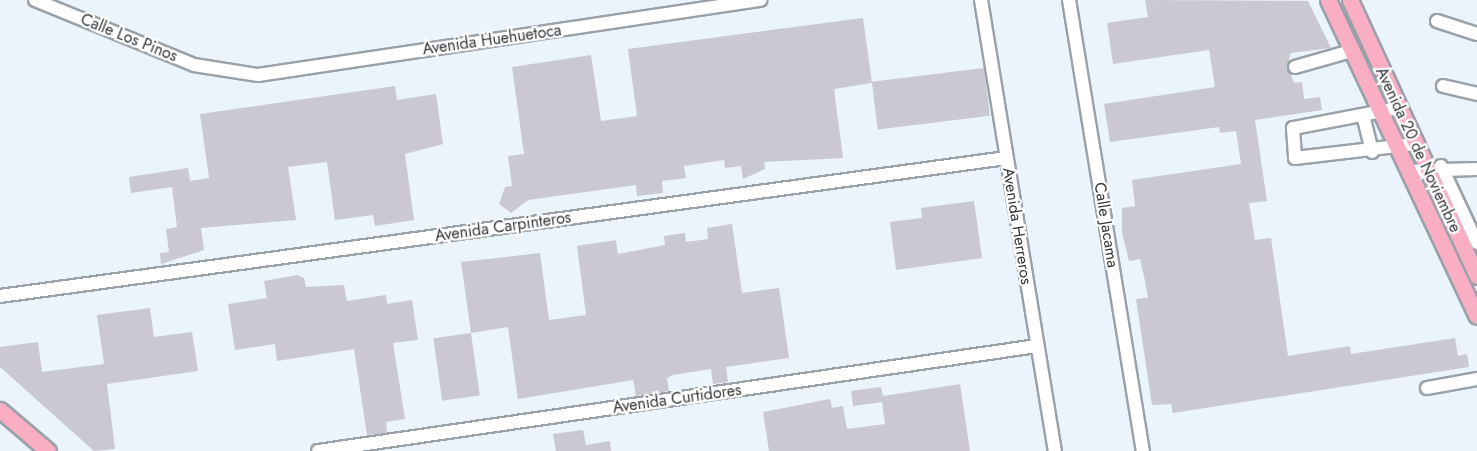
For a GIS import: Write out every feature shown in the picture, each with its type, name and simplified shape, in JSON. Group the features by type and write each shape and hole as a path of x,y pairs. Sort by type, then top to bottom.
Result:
{"main road":[{"name":"Avenida 20 de Noviembre","path":"1328,0 1477,316"},
{"name":"Avenida 20 de Noviembre","path":"1350,0 1477,276"},
{"path":"0,410 48,451"}],"street":[{"name":"Calle Los Pinos","path":"35,0 194,65 224,72"},
{"name":"Avenida Huehuetoca","path":"224,72 258,75 760,0"},
{"name":"Avenida Herreros","path":"981,0 1055,451"},
{"name":"Calle Jacama","path":"1069,0 1143,451"},
{"path":"1437,21 1477,34"},
{"path":"1295,67 1352,51"},
{"path":"1443,86 1477,94"},
{"path":"1398,108 1293,128 1294,155 1301,161 1415,144"},
{"path":"1363,115 1371,152"},
{"name":"Avenida Carpinteros","path":"0,296 1006,158"},
{"path":"1441,166 1477,243"},
{"path":"1408,171 1441,166 1477,169"},
{"name":"Avenida Curtidores","path":"318,451 391,446 1036,346"},
{"path":"1427,388 1477,379"}],"building":[{"path":"1145,0 1308,1 1331,48 1291,53 1287,66 1294,83 1302,82 1304,99 1320,97 1322,110 1255,120 1267,201 1249,203 1255,240 1271,238 1288,356 1350,346 1351,354 1455,338 1458,356 1467,354 1469,367 1173,413 1171,404 1152,405 1136,299 1148,298 1140,259 1129,261 1122,233 1122,208 1135,206 1132,180 1241,164 1236,131 1220,133 1219,127 1110,142 1104,104 1215,87 1209,50 1113,64 1107,23 1148,17"},
{"path":"863,18 872,83 834,89 843,158 764,162 765,169 743,179 741,166 725,168 724,160 684,166 686,178 662,181 663,193 637,196 636,185 528,200 511,213 499,204 505,187 512,186 508,156 524,154 512,67 591,55 601,121 637,116 628,49"},
{"path":"984,68 990,116 878,129 872,82"},
{"path":"395,86 397,100 436,94 443,144 405,154 414,220 375,226 373,215 335,220 327,162 288,167 296,220 201,228 204,250 161,264 160,253 169,252 166,229 177,227 172,187 131,193 129,177 188,168 190,181 209,178 200,114"},
{"path":"974,201 982,258 896,270 890,222 922,218 921,208"},
{"path":"732,224 742,293 779,288 789,358 726,367 728,382 713,384 711,369 673,375 667,378 669,391 636,396 633,380 518,399 508,327 471,333 461,262 540,253 549,320 586,315 577,246 616,240 618,254 665,245 664,236 685,233 686,242 708,239 707,228"},
{"path":"297,275 304,278 306,287 344,285 347,301 386,295 387,304 412,300 418,340 393,343 405,419 386,422 387,433 367,435 354,349 277,361 275,344 235,350 228,304 267,298 264,281"},
{"path":"150,308 154,337 192,332 198,371 107,384 115,449 94,451 0,367 0,347 38,342 42,372 104,364 97,315"},
{"path":"471,333 480,395 442,401 433,338"},
{"path":"960,384 970,451 769,451 763,412 830,399 832,408 843,406 847,429 885,424 882,402 853,406 851,391 881,387 883,396"},
{"path":"583,430 586,445 610,441 611,451 556,451 553,434"}]}
